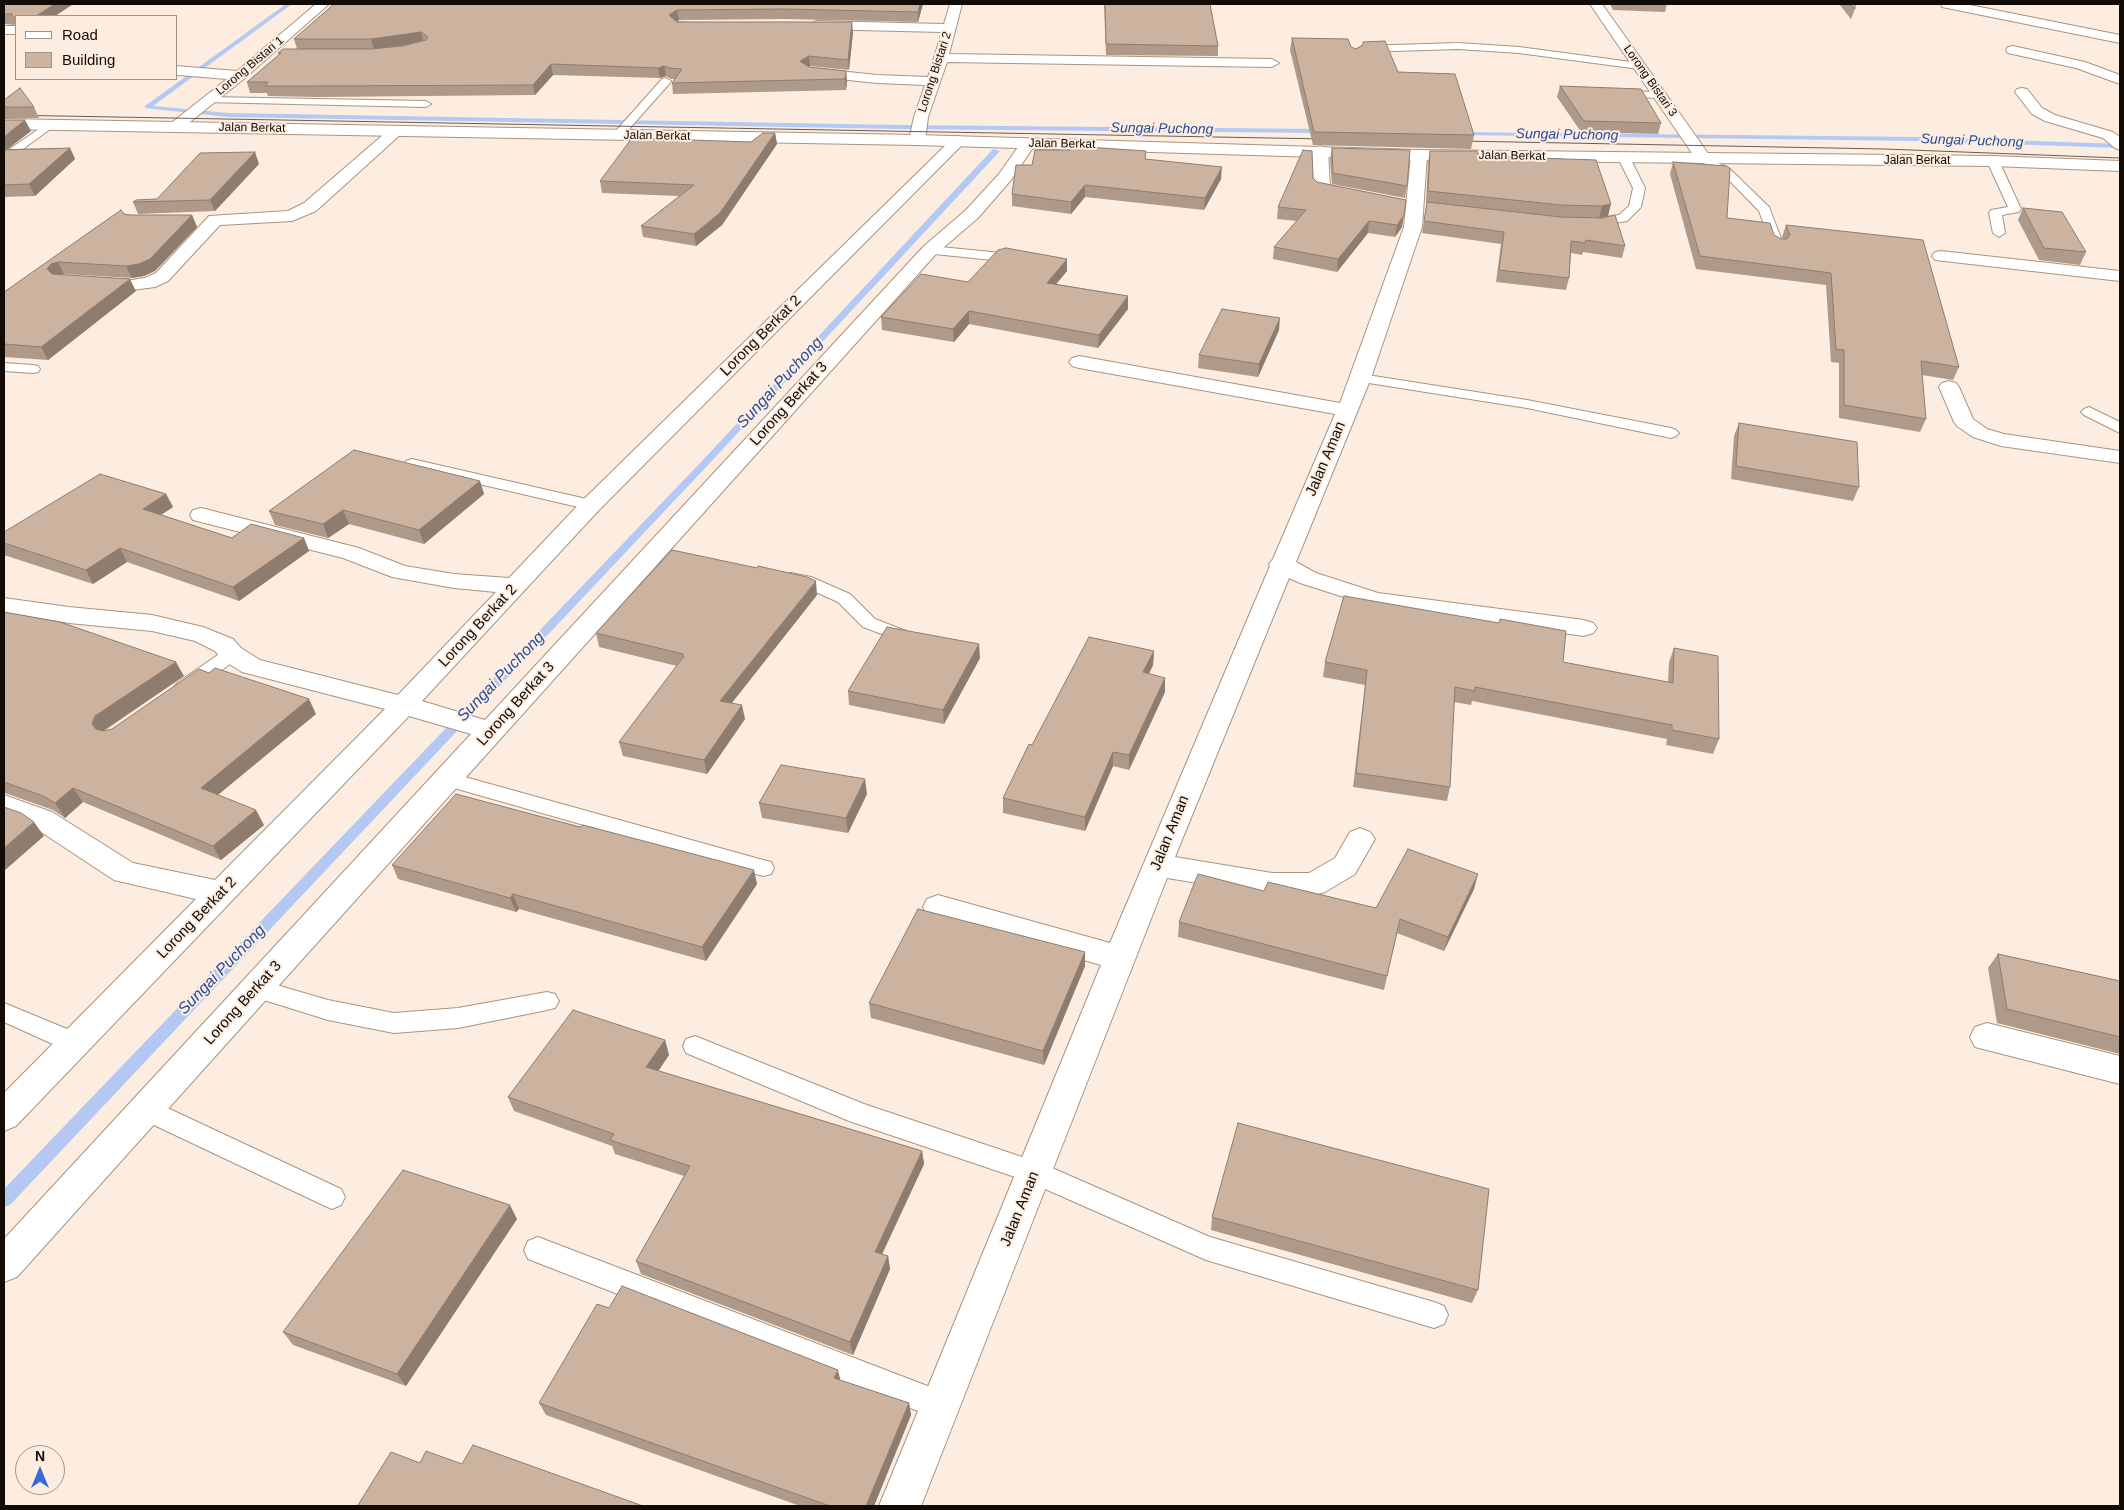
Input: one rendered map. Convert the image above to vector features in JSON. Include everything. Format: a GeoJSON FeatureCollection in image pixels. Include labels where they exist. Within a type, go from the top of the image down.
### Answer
{"type":"FeatureCollection","features":[{"type":"Feature","properties":{"kind":"street","name":"Lorong Bistari 1"},"geometry":{"type":"LineString","coordinates":[[180,123],[323,4]]}},
{"type":"Feature","properties":{"kind":"street","name":"Lorong Bistari 2"},"geometry":{"type":"LineString","coordinates":[[917,137],[921,117],[942,58],[956,4]]}},
{"type":"Feature","properties":{"kind":"street","name":"Lorong Bistari 3"},"geometry":{"type":"LineString","coordinates":[[1596,4],[1704,159]]}},
{"type":"Feature","properties":{"kind":"street"},"geometry":{"type":"LineString","coordinates":[[1947,4],[2120,39]]}},
{"type":"Feature","properties":{"kind":"street"},"geometry":{"type":"LineString","coordinates":[[804,25],[950,28]]}},
{"type":"Feature","properties":{"kind":"street"},"geometry":{"type":"LineString","coordinates":[[2013,50],[2080,65],[2120,80]]}},
{"type":"Feature","properties":{"kind":"street"},"geometry":{"type":"LineString","coordinates":[[942,58],[1272,63]]}},
{"type":"Feature","properties":{"kind":"street"},"geometry":{"type":"LineString","coordinates":[[179,66],[210,74],[240,75]]}},
{"type":"Feature","properties":{"kind":"street"},"geometry":{"type":"LineString","coordinates":[[810,72],[877,79],[934,81]]}},
{"type":"Feature","properties":{"kind":"street"},"geometry":{"type":"LineString","coordinates":[[2022,92],[2038,111],[2050,118],[2116,137]]}},
{"type":"Feature","properties":{"kind":"street","name":"Jalan Berkat"},"geometry":{"type":"LineString","coordinates":[[4,124],[180,123],[396,131],[626,127],[917,137],[958,142],[1419,155],[1994,161],[2120,166]]}},
{"type":"Feature","properties":{"kind":"street"},"geometry":{"type":"LineString","coordinates":[[195,220],[292,216],[310,207],[396,131]]}},
{"type":"Feature","properties":{"kind":"street","name":"Lorong Berkat 2"},"geometry":{"type":"LineString","coordinates":[[4,1116],[221,893],[413,708],[516,586],[591,505],[958,142]]}},
{"type":"Feature","properties":{"kind":"street","name":"Lorong Berkat 3"},"geometry":{"type":"LineString","coordinates":[[4,1265],[447,779],[485,729],[664,553],[930,250],[972,214],[1004,177],[1028,143]]}},
{"type":"Feature","properties":{"kind":"street"},"geometry":{"type":"LineString","coordinates":[[1320,152],[1322,189],[1368,198]]}},
{"type":"Feature","properties":{"kind":"street","name":"Jalan Aman"},"geometry":{"type":"LineString","coordinates":[[900,1506],[1157,865],[1281,564],[1361,378],[1413,227],[1412,206],[1419,155]]}},
{"type":"Feature","properties":{"kind":"street"},"geometry":{"type":"LineString","coordinates":[[83,282],[132,285],[149,283],[162,277],[215,220]]}},
{"type":"Feature","properties":{"kind":"street"},"geometry":{"type":"LineString","coordinates":[[1941,256],[2120,276]]}},
{"type":"Feature","properties":{"kind":"street"},"geometry":{"type":"LineString","coordinates":[[1079,362],[1347,410]]}},
{"type":"Feature","properties":{"kind":"street"},"geometry":{"type":"LineString","coordinates":[[1949,387],[1964,422],[1980,433],[2001,440],[2120,457]]}},
{"type":"Feature","properties":{"kind":"street"},"geometry":{"type":"LineString","coordinates":[[201,515],[351,553],[400,572],[454,581],[516,586]]}},
{"type":"Feature","properties":{"kind":"street"},"geometry":{"type":"LineString","coordinates":[[1281,564],[1308,578],[1375,600],[1584,628]]}},
{"type":"Feature","properties":{"kind":"street"},"geometry":{"type":"LineString","coordinates":[[4,605],[69,615],[152,623],[203,635],[224,645],[232,654],[251,666],[413,708],[485,729]]}},
{"type":"Feature","properties":{"kind":"street"},"geometry":{"type":"LineString","coordinates":[[4,806],[42,819],[124,872],[221,893]]}},
{"type":"Feature","properties":{"kind":"street"},"geometry":{"type":"LineString","coordinates":[[1157,865],[1272,884],[1314,884],[1345,866],[1360,838]]}},
{"type":"Feature","properties":{"kind":"street"},"geometry":{"type":"LineString","coordinates":[[938,907],[1120,958]]}},
{"type":"Feature","properties":{"kind":"street"},"geometry":{"type":"LineString","coordinates":[[1987,1037],[2120,1070]]}},
{"type":"Feature","properties":{"kind":"lane"},"geometry":{"type":"LineString","coordinates":[[1355,56],[1353,52],[1356,49],[1458,46],[1520,50],[1639,66]]}},
{"type":"Feature","properties":{"kind":"lane"},"geometry":{"type":"LineString","coordinates":[[264,54],[284,54]]}},
{"type":"Feature","properties":{"kind":"lane"},"geometry":{"type":"LineString","coordinates":[[626,127],[666,81]]}},
{"type":"Feature","properties":{"kind":"lane"},"geometry":{"type":"LineString","coordinates":[[1601,94],[1659,95]]}},
{"type":"Feature","properties":{"kind":"lane"},"geometry":{"type":"LineString","coordinates":[[206,102],[426,104]]}},
{"type":"Feature","properties":{"kind":"lane"},"geometry":{"type":"LineString","coordinates":[[4,158],[49,124]]}},
{"type":"Feature","properties":{"kind":"lane"},"geometry":{"type":"LineString","coordinates":[[1582,223],[1598,224],[1623,218],[1635,208],[1638,188],[1624,158]]}},
{"type":"Feature","properties":{"kind":"lane"},"geometry":{"type":"LineString","coordinates":[[1704,159],[1726,171],[1765,210],[1778,246]]}},
{"type":"Feature","properties":{"kind":"lane"},"geometry":{"type":"LineString","coordinates":[[1994,161],[2015,209],[1995,213],[1999,233]]}},
{"type":"Feature","properties":{"kind":"lane"},"geometry":{"type":"LineString","coordinates":[[930,250],[1002,256]]}},
{"type":"Feature","properties":{"kind":"lane"},"geometry":{"type":"LineString","coordinates":[[4,367],[32,369]]}},
{"type":"Feature","properties":{"kind":"lane"},"geometry":{"type":"LineString","coordinates":[[1361,378],[1527,404],[1671,433]]}},
{"type":"Feature","properties":{"kind":"lane"},"geometry":{"type":"LineString","coordinates":[[2089,412],[2120,428]]}},
{"type":"Feature","properties":{"kind":"lane"},"geometry":{"type":"LineString","coordinates":[[399,461],[591,505]]}},
{"type":"Feature","properties":{"kind":"lane"},"geometry":{"type":"LineString","coordinates":[[777,575],[805,581],[844,598],[869,623],[900,635]]}},
{"type":"Feature","properties":{"kind":"lane"},"geometry":{"type":"LineString","coordinates":[[168,698],[232,654]]}},
{"type":"Feature","properties":{"kind":"lane"},"geometry":{"type":"LineString","coordinates":[[447,779],[763,868]]}},
{"type":"Feature","properties":{"kind":"lane"},"geometry":{"type":"LineString","coordinates":[[256,988],[328,1010],[394,1023],[458,1018],[547,1001]]}},
{"type":"Feature","properties":{"kind":"lane"},"geometry":{"type":"LineString","coordinates":[[4,1012],[75,1043]]}},
{"type":"Feature","properties":{"kind":"lane"},"geometry":{"type":"LineString","coordinates":[[695,1046],[858,1113],[1034,1172],[1206,1248],[1434,1315]]}},
{"type":"Feature","properties":{"kind":"lane"},"geometry":{"type":"LineString","coordinates":[[146,1109],[332,1197]]}},
{"type":"Feature","properties":{"kind":"lane"},"geometry":{"type":"LineString","coordinates":[[538,1250],[941,1405]]}},
{"type":"Feature","properties":{"kind":"building"},"geometry":{"type":"Polygon","coordinates":[[[4,4],[55,4],[38,15],[15,15],[15,18],[12,14],[4,14],[4,4]]]}},
{"type":"Feature","properties":{"kind":"building"},"geometry":{"type":"Polygon","coordinates":[[[334,4],[920,4],[918,12],[783,9],[677,10],[669,15],[677,22],[852,22],[848,60],[809,56],[800,61],[809,67],[846,71],[845,79],[672,83],[682,69],[664,66],[658,68],[551,64],[533,85],[265,86],[268,82],[247,82],[281,53],[278,53],[283,49],[371,49],[402,46],[426,40],[428,37],[421,32],[371,39],[294,39],[334,4]]]}},
{"type":"Feature","properties":{"kind":"building"},"geometry":{"type":"Polygon","coordinates":[[[1105,4],[1210,4],[1218,46],[1106,44],[1105,4]]]}},
{"type":"Feature","properties":{"kind":"building"},"geometry":{"type":"Polygon","coordinates":[[[1292,38],[1348,39],[1351,47],[1356,49],[1363,45],[1363,42],[1385,41],[1398,72],[1455,74],[1474,135],[1314,132],[1292,38]]]}},
{"type":"Feature","properties":{"kind":"building"},"geometry":{"type":"Polygon","coordinates":[[[1560,86],[1641,89],[1661,123],[1584,121],[1560,86]]]}},
{"type":"Feature","properties":{"kind":"building"},"geometry":{"type":"Polygon","coordinates":[[[20,88],[34,107],[4,107],[4,100],[20,88]]]}},
{"type":"Feature","properties":{"kind":"building"},"geometry":{"type":"Polygon","coordinates":[[[4,120],[25,120],[4,137],[4,120]]]}},
{"type":"Feature","properties":{"kind":"building"},"geometry":{"type":"Polygon","coordinates":[[[763,133],[775,133],[720,213],[694,234],[641,226],[694,185],[600,181],[632,138],[751,142],[763,133]]]}},
{"type":"Feature","properties":{"kind":"building"},"geometry":{"type":"Polygon","coordinates":[[[1072,146],[1146,151],[1145,159],[1222,167],[1205,198],[1085,185],[1071,202],[1012,194],[1016,165],[1032,165],[1035,150],[1071,150],[1072,146]]]}},
{"type":"Feature","properties":{"kind":"building"},"geometry":{"type":"Polygon","coordinates":[[[70,148],[29,184],[4,185],[4,150],[70,148]]]}},
{"type":"Feature","properties":{"kind":"building"},"geometry":{"type":"Polygon","coordinates":[[[1332,148],[1410,150],[1407,186],[1333,173],[1332,148]]]}},
{"type":"Feature","properties":{"kind":"building"},"geometry":{"type":"Polygon","coordinates":[[[1303,150],[1312,151],[1313,178],[1317,182],[1406,200],[1404,215],[1397,225],[1369,221],[1338,259],[1274,247],[1306,210],[1278,207],[1303,150]]]}},
{"type":"Feature","properties":{"kind":"building"},"geometry":{"type":"Polygon","coordinates":[[[1430,151],[1477,151],[1479,156],[1596,160],[1611,204],[1602,206],[1561,205],[1428,191],[1430,151]]]}},
{"type":"Feature","properties":{"kind":"building"},"geometry":{"type":"Polygon","coordinates":[[[255,152],[210,200],[133,202],[136,200],[157,199],[200,153],[255,152]]]}},
{"type":"Feature","properties":{"kind":"building"},"geometry":{"type":"Polygon","coordinates":[[[1673,162],[1727,166],[1730,169],[1727,218],[1770,223],[1774,235],[1781,239],[1787,239],[1790,235],[1786,225],[1923,240],[1959,367],[1921,361],[1926,419],[1844,405],[1844,350],[1836,349],[1831,273],[1700,256],[1673,162]]]}},
{"type":"Feature","properties":{"kind":"building"},"geometry":{"type":"Polygon","coordinates":[[[1427,202],[1561,217],[1602,218],[1615,215],[1625,246],[1586,240],[1585,243],[1571,241],[1569,278],[1499,270],[1504,232],[1424,221],[1427,202]]]}},
{"type":"Feature","properties":{"kind":"building"},"geometry":{"type":"Polygon","coordinates":[[[2023,208],[2062,212],[2086,252],[2044,248],[2023,208]]]}},
{"type":"Feature","properties":{"kind":"building"},"geometry":{"type":"Polygon","coordinates":[[[121,210],[124,214],[130,215],[192,215],[150,259],[139,264],[126,266],[58,262],[51,264],[47,269],[52,274],[130,279],[41,347],[4,344],[4,292],[121,210]]]}},
{"type":"Feature","properties":{"kind":"building"},"geometry":{"type":"Polygon","coordinates":[[[1006,248],[1067,259],[1047,283],[1128,296],[1099,335],[969,311],[953,329],[881,317],[921,274],[968,282],[998,250],[1006,248]]]}},
{"type":"Feature","properties":{"kind":"building"},"geometry":{"type":"Polygon","coordinates":[[[1222,309],[1280,318],[1259,364],[1199,355],[1222,309]]]}},
{"type":"Feature","properties":{"kind":"building"},"geometry":{"type":"Polygon","coordinates":[[[1739,423],[1857,442],[1859,487],[1736,466],[1739,423]]]}},
{"type":"Feature","properties":{"kind":"building"},"geometry":{"type":"Polygon","coordinates":[[[354,450],[480,481],[419,530],[343,510],[323,524],[269,511],[354,450]]]}},
{"type":"Feature","properties":{"kind":"building"},"geometry":{"type":"Polygon","coordinates":[[[100,474],[166,494],[143,509],[232,538],[251,524],[304,538],[233,587],[120,548],[86,570],[4,543],[4,532],[100,474]]]}},
{"type":"Feature","properties":{"kind":"building"},"geometry":{"type":"Polygon","coordinates":[[[672,550],[757,568],[758,566],[807,577],[816,581],[720,701],[742,705],[704,760],[619,742],[684,656],[682,656],[683,654],[596,633],[672,550]]]}},
{"type":"Feature","properties":{"kind":"building"},"geometry":{"type":"Polygon","coordinates":[[[1344,596],[1499,623],[1500,619],[1566,631],[1563,662],[1673,683],[1674,648],[1718,656],[1719,739],[1672,730],[1672,725],[1475,687],[1475,691],[1455,687],[1450,787],[1356,773],[1367,670],[1325,662],[1344,596]]]}},
{"type":"Feature","properties":{"kind":"building"},"geometry":{"type":"Polygon","coordinates":[[[4,612],[60,622],[176,662],[95,716],[92,724],[96,729],[103,731],[112,729],[199,669],[209,673],[215,668],[309,699],[201,788],[256,810],[213,846],[73,788],[55,803],[43,796],[4,782],[4,612]]]}},
{"type":"Feature","properties":{"kind":"building"},"geometry":{"type":"Polygon","coordinates":[[[887,627],[979,644],[943,710],[848,691],[887,627]]]}},
{"type":"Feature","properties":{"kind":"building"},"geometry":{"type":"Polygon","coordinates":[[[1089,637],[1154,651],[1143,672],[1165,678],[1129,755],[1113,752],[1085,817],[1003,798],[1029,744],[1032,745],[1089,637]]]}},
{"type":"Feature","properties":{"kind":"building"},"geometry":{"type":"Polygon","coordinates":[[[781,765],[865,779],[846,818],[759,803],[781,765]]]}},
{"type":"Feature","properties":{"kind":"building"},"geometry":{"type":"Polygon","coordinates":[[[456,794],[754,870],[702,947],[513,894],[510,898],[392,865],[456,794]]]}},
{"type":"Feature","properties":{"kind":"building"},"geometry":{"type":"Polygon","coordinates":[[[4,807],[21,813],[34,822],[4,848],[4,807]]]}},
{"type":"Feature","properties":{"kind":"building"},"geometry":{"type":"Polygon","coordinates":[[[1408,849],[1478,874],[1448,937],[1400,919],[1387,976],[1179,922],[1198,874],[1264,891],[1268,882],[1376,908],[1408,849]]]}},
{"type":"Feature","properties":{"kind":"building"},"geometry":{"type":"Polygon","coordinates":[[[918,909],[1085,952],[1043,1051],[869,1003],[918,909]]]}},
{"type":"Feature","properties":{"kind":"building"},"geometry":{"type":"Polygon","coordinates":[[[1998,954],[2120,981],[2120,1037],[2007,1009],[1998,954]]]}},
{"type":"Feature","properties":{"kind":"building"},"geometry":{"type":"Polygon","coordinates":[[[573,1010],[665,1040],[646,1067],[922,1151],[875,1252],[888,1256],[850,1342],[636,1261],[690,1166],[610,1140],[614,1134],[508,1097],[573,1010]]]}},
{"type":"Feature","properties":{"kind":"building"},"geometry":{"type":"Polygon","coordinates":[[[1238,1123],[1489,1189],[1478,1290],[1212,1217],[1238,1123]]]}},
{"type":"Feature","properties":{"kind":"building"},"geometry":{"type":"Polygon","coordinates":[[[403,1170],[510,1205],[397,1374],[283,1332],[403,1170]]]}},
{"type":"Feature","properties":{"kind":"building"},"geometry":{"type":"Polygon","coordinates":[[[622,1286],[838,1370],[834,1378],[909,1403],[866,1506],[830,1506],[539,1403],[597,1304],[609,1308],[622,1286]]]}},
{"type":"Feature","properties":{"kind":"building"},"geometry":{"type":"Polygon","coordinates":[[[473,1445],[643,1506],[358,1505],[391,1452],[420,1463],[426,1451],[462,1464],[473,1445]]]}},
{"type":"Feature","properties":{"kind":"waterway"},"geometry":{"type":"LineString","coordinates":[[289,4],[147,107],[228,115],[899,127],[1326,131]]}},
{"type":"Feature","properties":{"kind":"waterway","name":"Sungai Puchong"},"geometry":{"type":"LineString","coordinates":[[1456,133],[1919,139],[2120,146]]}},
{"type":"Feature","properties":{"kind":"waterway","name":"Sungai Puchong"},"geometry":{"type":"LineString","coordinates":[[4,1200],[705,463],[996,151]]}},
{"type":"Feature","properties":{"kind":"tram line"},"geometry":{"type":"LineString","coordinates":[[4,115],[1326,139]]}},
{"type":"Feature","properties":{"kind":"tram line"},"geometry":{"type":"LineString","coordinates":[[1459,141],[1884,149],[2120,158]]}}]}
